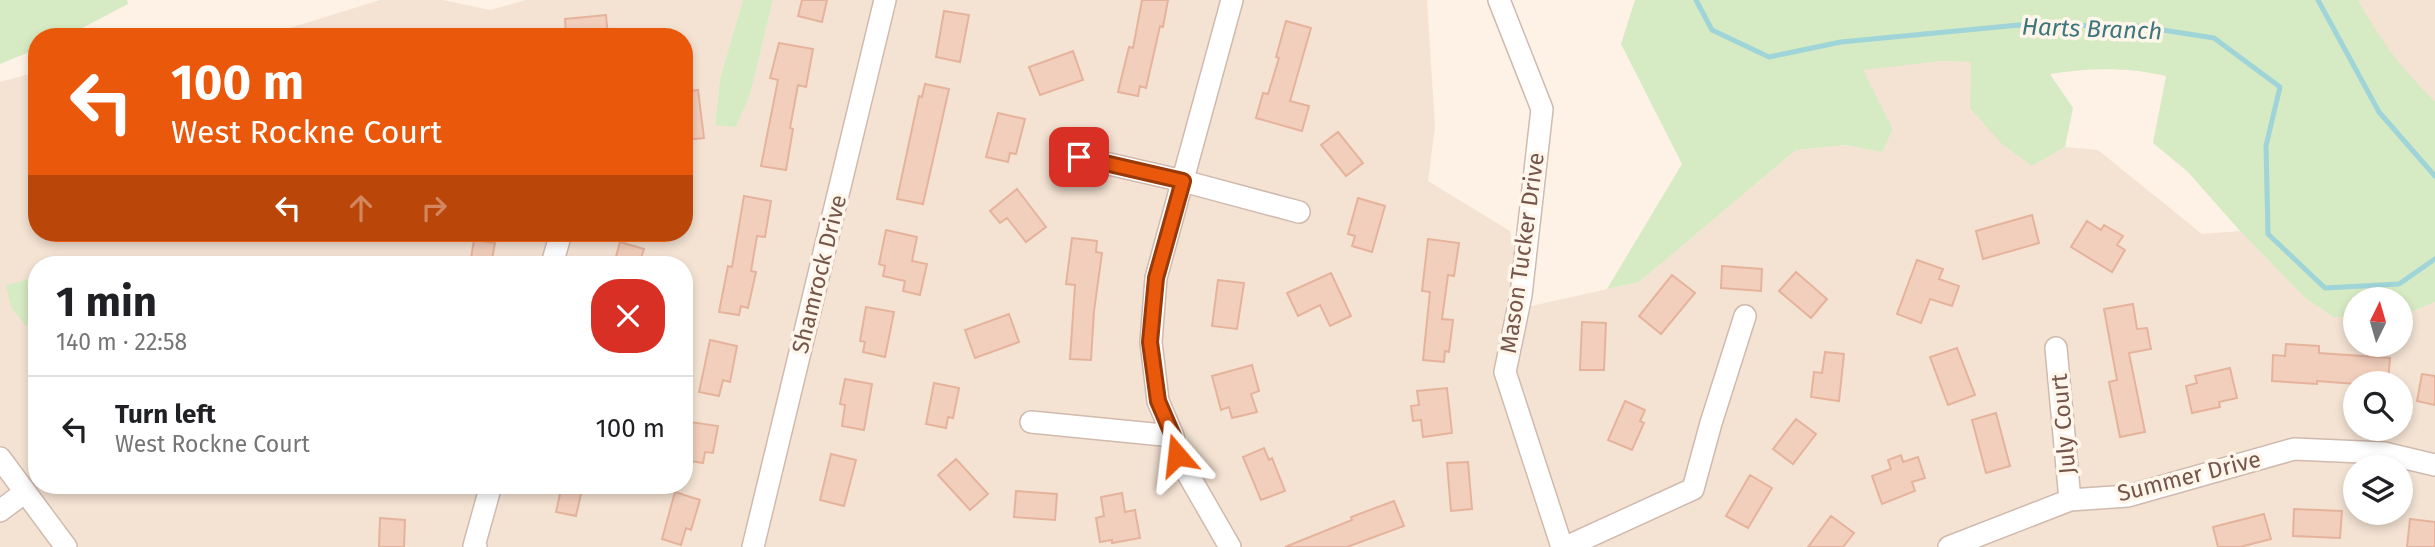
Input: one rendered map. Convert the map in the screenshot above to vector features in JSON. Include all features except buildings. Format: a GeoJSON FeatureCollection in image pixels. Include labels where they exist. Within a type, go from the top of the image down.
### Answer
{"type":"FeatureCollection","features":[{"type":"Feature","properties":{"kind":"street","name":"Shamrock Drive"},"geometry":{"type":"LineString","coordinates":[[752,547],[885,0]]}},
{"type":"Feature","properties":{"kind":"street"},"geometry":{"type":"LineString","coordinates":[[1230,547],[1177,455],[1173,436],[1158,401],[1150,342],[1156,278],[1232,0]]}},
{"type":"Feature","properties":{"kind":"street","name":"Mason Tucker Drive"},"geometry":{"type":"LineString","coordinates":[[1499,0],[1542,109],[1521,295],[1505,372],[1564,547]]}},
{"type":"Feature","properties":{"kind":"street"},"geometry":{"type":"LineString","coordinates":[[1079,157],[1299,212]]}},
{"type":"Feature","properties":{"kind":"street"},"geometry":{"type":"LineString","coordinates":[[1564,547],[1693,489],[1745,317]]}},
{"type":"Feature","properties":{"kind":"street","name":"July Court"},"geometry":{"type":"LineString","coordinates":[[2056,348],[2070,500]]}},
{"type":"Feature","properties":{"kind":"street"},"geometry":{"type":"LineString","coordinates":[[1031,422],[1173,436]]}},
{"type":"Feature","properties":{"kind":"street","name":"Summer Drive"},"geometry":{"type":"LineString","coordinates":[[1949,547],[2070,500],[2128,496],[2294,449],[2384,453],[2435,465]]}},
{"type":"Feature","properties":{"kind":"street"},"geometry":{"type":"LineString","coordinates":[[0,458],[66,547]]}},
{"type":"Feature","properties":{"kind":"street"},"geometry":{"type":"LineString","coordinates":[[0,512],[25,492]]}},
{"type":"Feature","properties":{"kind":"street"},"geometry":{"type":"LineString","coordinates":[[476,547],[489,494]]}},
{"type":"Feature","properties":{"kind":"shaded area"},"geometry":{"type":"Polygon","coordinates":[[[380,0],[443,0],[490,10],[526,0],[743,0],[720,78],[715,124],[736,127],[750,95],[773,0],[1427,0],[1435,127],[1428,181],[1510,231],[1527,307],[1639,282],[1796,150],[1846,145],[1882,152],[1893,129],[1862,69],[1941,61],[1971,62],[2003,145],[2032,166],[2065,147],[2098,150],[2202,234],[2240,231],[2304,297],[2333,317],[2343,317],[2343,357],[2413,357],[2413,311],[2435,302],[2435,547],[0,547],[0,82],[28,74],[28,242],[693,242],[693,28],[290,28],[380,0]]]}},
{"type":"Feature","properties":{"kind":"shaded area"},"geometry":{"type":"Polygon","coordinates":[[[2358,0],[2435,0],[2435,101],[2407,75],[2377,36],[2358,0]]]}},
{"type":"Feature","properties":{"kind":"green space"},"geometry":{"type":"Polygon","coordinates":[[[0,0],[127,0],[128,4],[82,28],[28,28],[28,53],[0,64],[0,0]]]}},
{"type":"Feature","properties":{"kind":"green space"},"geometry":{"type":"Polygon","coordinates":[[[743,0],[773,0],[750,95],[736,127],[715,125],[720,78],[743,0]]]}},
{"type":"Feature","properties":{"kind":"green space"},"geometry":{"type":"Polygon","coordinates":[[[1635,0],[2358,0],[2392,54],[2435,101],[2435,302],[2413,311],[2413,287],[2343,287],[2343,317],[2333,317],[2304,297],[2188,172],[2153,143],[2166,76],[2108,69],[2050,74],[2073,108],[2065,147],[2032,166],[2003,145],[1970,108],[1971,62],[1941,61],[1863,70],[1893,129],[1882,152],[1846,145],[1796,150],[1639,282],[1607,289],[1682,164],[1621,44],[1635,0]]]}},
{"type":"Feature","properties":{"kind":"green space"},"geometry":{"type":"Polygon","coordinates":[[[28,279],[26,326],[11,307],[6,285],[28,279]]]}},
{"type":"Feature","properties":{"kind":"waterway","name":"Harts Branch"},"geometry":{"type":"LineString","coordinates":[[1696,0],[1712,30],[1769,57],[1841,42],[2019,25],[2137,26],[2214,38],[2280,87],[2266,146],[2268,234],[2325,288],[2399,284],[2435,259]]}},
{"type":"Feature","properties":{"kind":"waterway","name":"Harts Branch"},"geometry":{"type":"LineString","coordinates":[[2318,0],[2379,112],[2435,176]]}},
{"type":"Feature","properties":{"kind":"route"},"geometry":{"type":"LineString","coordinates":[[1079,157],[1183,181],[1156,278],[1150,342],[1158,401],[1173,436],[1177,455]]}}]}
